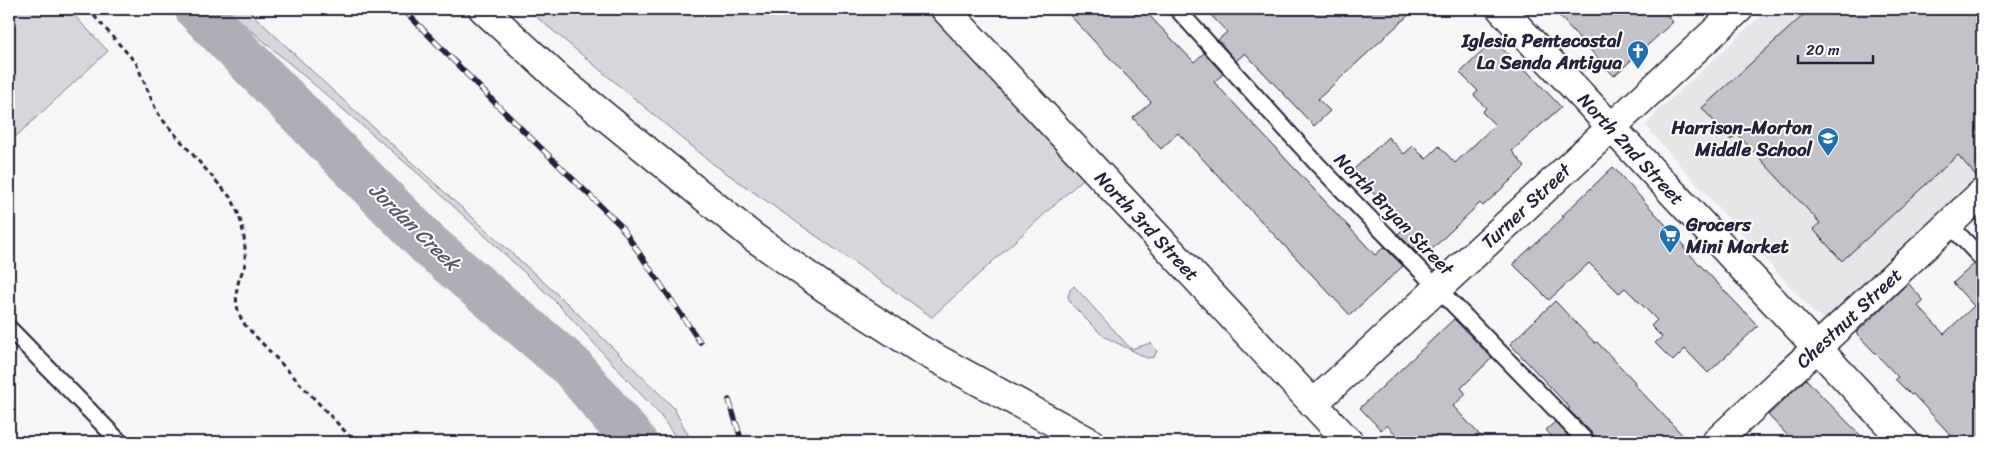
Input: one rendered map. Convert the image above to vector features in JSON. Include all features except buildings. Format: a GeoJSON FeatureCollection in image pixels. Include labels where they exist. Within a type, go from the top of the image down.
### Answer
{"type":"FeatureCollection","features":[{"type":"Feature","properties":{"kind":"street"},"geometry":{"type":"LineString","coordinates":[[483,9],[558,78],[752,236],[828,290],[921,350],[1090,442]]}},
{"type":"Feature","properties":{"kind":"street","name":"North 3rd Street"},"geometry":{"type":"LineString","coordinates":[[945,9],[1349,442]]}},
{"type":"Feature","properties":{"kind":"street","name":"North 2nd Street"},"geometry":{"type":"LineString","coordinates":[[1501,9],[1905,442]]}},
{"type":"Feature","properties":{"kind":"street","name":"Turner Street"},"geometry":{"type":"LineString","coordinates":[[1313,404],[1739,9]]}},
{"type":"Feature","properties":{"kind":"street","name":"Chestnut Street"},"geometry":{"type":"LineString","coordinates":[[1716,442],[1982,193]]}},
{"type":"Feature","properties":{"kind":"lane","name":"North Bryan Street"},"geometry":{"type":"LineString","coordinates":[[1177,9],[1318,165],[1587,442]]}},
{"type":"Feature","properties":{"kind":"lane"},"geometry":{"type":"LineString","coordinates":[[1949,224],[1982,259]]}},
{"type":"Feature","properties":{"kind":"lane"},"geometry":{"type":"LineString","coordinates":[[9,328],[120,442]]}},
{"type":"Feature","properties":{"kind":"path"},"geometry":{"type":"LineString","coordinates":[[88,9],[136,63],[157,112],[231,198],[237,209],[242,222],[245,264],[236,291],[239,316],[245,325],[355,442]]}},
{"type":"Feature","properties":{"kind":"shaded area"},"geometry":{"type":"Polygon","coordinates":[[[9,9],[68,9],[108,51],[13,139],[9,134],[9,9]]]}},
{"type":"Feature","properties":{"kind":"shaded area"},"geometry":{"type":"Polygon","coordinates":[[[226,9],[247,9],[331,89],[570,306],[673,407],[692,442],[679,442],[660,415],[557,303],[421,176],[226,9]]]}},
{"type":"Feature","properties":{"kind":"shaded area"},"geometry":{"type":"Polygon","coordinates":[[[527,9],[929,9],[1086,176],[932,317],[712,163],[527,9]]]}},
{"type":"Feature","properties":{"kind":"shaded area","name":"Harrison-Morton Middle School"},"geometry":{"type":"Polygon","coordinates":[[[1768,9],[1982,9],[1982,181],[1827,320],[1813,312],[1652,134],[1646,125],[1660,109],[1768,9]]]}},
{"type":"Feature","properties":{"kind":"shaded area"},"geometry":{"type":"Polygon","coordinates":[[[1074,286],[1131,349],[1151,343],[1157,351],[1154,357],[1147,358],[1103,336],[1071,304],[1068,297],[1070,290],[1074,286]]]}},
{"type":"Feature","properties":{"kind":"waterway","name":"Jordan Creek"},"geometry":{"type":"LineString","coordinates":[[197,9],[429,245],[571,366],[635,442]]}},
{"type":"Feature","properties":{"kind":"railway"},"geometry":{"type":"LineString","coordinates":[[403,9],[497,105],[620,225],[700,342]]}},
{"type":"Feature","properties":{"kind":"railway"},"geometry":{"type":"LineString","coordinates":[[729,400],[742,442]]}},
{"type":"Feature","properties":{"kind":"place","name":"Iglesia Pentecostal La Senda Antigua"},"geometry":{"type":"Point","coordinates":[1638,70]}},
{"type":"Feature","properties":{"kind":"place","name":"Harrison-Morton Middle School"},"geometry":{"type":"Point","coordinates":[1828,157]}},
{"type":"Feature","properties":{"kind":"place","name":"Grocers Mini Market"},"geometry":{"type":"Point","coordinates":[1670,254]}}]}
